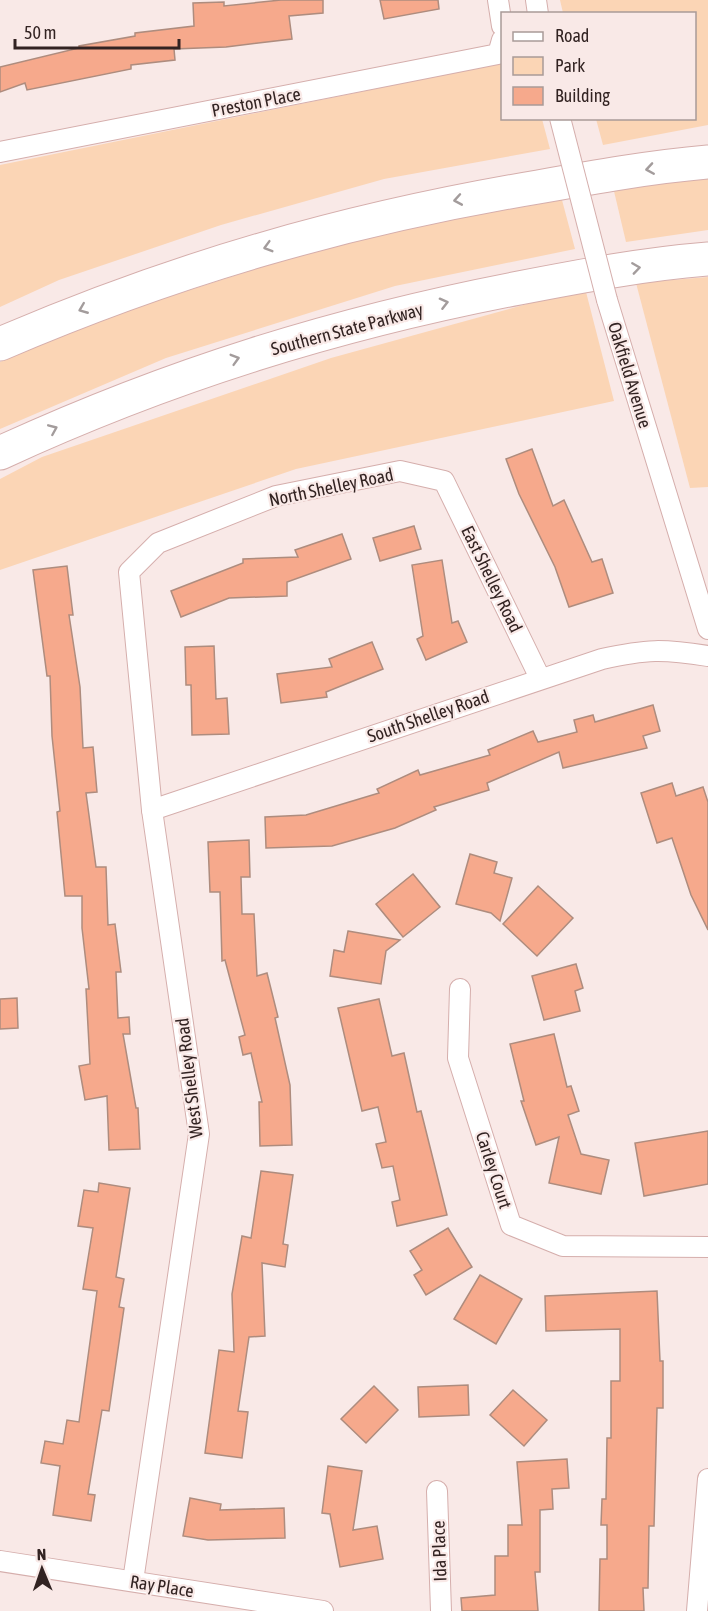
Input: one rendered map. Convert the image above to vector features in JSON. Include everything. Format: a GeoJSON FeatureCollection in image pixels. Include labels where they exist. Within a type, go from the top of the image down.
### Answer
{"type":"FeatureCollection","features":[{"type":"Feature","properties":{"kind":"highway"},"geometry":{"type":"LineString","coordinates":[[0,344],[84,308],[220,260],[323,231],[440,204],[708,162]]}},
{"type":"Feature","properties":{"kind":"highway","name":"Southern State Parkway"},"geometry":{"type":"LineString","coordinates":[[0,453],[150,389],[227,361],[347,327],[462,299],[575,277],[708,259]]}},
{"type":"Feature","properties":{"kind":"street"},"geometry":{"type":"LineString","coordinates":[[498,0],[501,20]]}},
{"type":"Feature","properties":{"kind":"street","name":"Preston Place"},"geometry":{"type":"LineString","coordinates":[[0,152],[498,54],[501,44]]}},
{"type":"Feature","properties":{"kind":"street","name":"Oakfield Avenue"},"geometry":{"type":"LineString","coordinates":[[561,120],[607,300],[708,629]]}},
{"type":"Feature","properties":{"kind":"street","name":"North Shelley Road"},"geometry":{"type":"LineString","coordinates":[[129,572],[158,543],[276,496],[400,471],[444,481]]}},
{"type":"Feature","properties":{"kind":"street","name":"East Shelley Road"},"geometry":{"type":"LineString","coordinates":[[444,481],[540,678]]}},
{"type":"Feature","properties":{"kind":"street","name":"West Shelley Road"},"geometry":{"type":"LineString","coordinates":[[129,572],[152,810],[199,1134],[133,1581]]}},
{"type":"Feature","properties":{"kind":"street","name":"South Shelley Road"},"geometry":{"type":"LineString","coordinates":[[152,810],[540,678],[642,650],[661,649],[708,656]]}},
{"type":"Feature","properties":{"kind":"street","name":"Carley Court"},"geometry":{"type":"LineString","coordinates":[[460,989],[458,1058],[511,1225],[563,1246],[708,1247]]}},
{"type":"Feature","properties":{"kind":"street"},"geometry":{"type":"LineString","coordinates":[[698,1611],[708,1479]]}},
{"type":"Feature","properties":{"kind":"street","name":"Ida Place"},"geometry":{"type":"LineString","coordinates":[[437,1491],[441,1611]]}},
{"type":"Feature","properties":{"kind":"street","name":"Ray Place"},"geometry":{"type":"LineString","coordinates":[[0,1561],[323,1611]]}},
{"type":"Feature","properties":{"kind":"green space"},"geometry":{"type":"Polygon","coordinates":[[[560,0],[708,0],[708,125],[603,145],[596,120],[696,120],[696,12],[563,12],[560,0]]]}},
{"type":"Feature","properties":{"kind":"green space"},"geometry":{"type":"Polygon","coordinates":[[[501,63],[501,120],[542,120],[550,149],[384,179],[221,225],[59,280],[0,307],[0,165],[501,63]]]}},
{"type":"Feature","properties":{"kind":"green space"},"geometry":{"type":"Polygon","coordinates":[[[708,173],[708,230],[626,242],[613,187],[708,173]]]}},
{"type":"Feature","properties":{"kind":"green space"},"geometry":{"type":"Polygon","coordinates":[[[562,200],[575,249],[395,286],[166,358],[0,429],[0,362],[17,354],[140,306],[361,235],[562,200]]]}},
{"type":"Feature","properties":{"kind":"green space"},"geometry":{"type":"Polygon","coordinates":[[[708,277],[708,487],[690,488],[636,283],[708,277]]]}},
{"type":"Feature","properties":{"kind":"green space"},"geometry":{"type":"Polygon","coordinates":[[[585,288],[614,401],[296,469],[0,570],[0,479],[42,457],[331,358],[585,288]]]}},
{"type":"Feature","properties":{"kind":"building"},"geometry":{"type":"Polygon","coordinates":[[[281,0],[323,0],[323,13],[289,16],[292,39],[226,47],[174,49],[175,60],[131,65],[131,69],[27,90],[25,83],[0,92],[0,67],[79,48],[79,46],[135,36],[135,33],[194,26],[193,3],[224,2],[224,6],[281,0]]]}},
{"type":"Feature","properties":{"kind":"building"},"geometry":{"type":"Polygon","coordinates":[[[380,0],[438,0],[439,9],[384,19],[380,0]]]}},
{"type":"Feature","properties":{"kind":"building"},"geometry":{"type":"Polygon","coordinates":[[[532,449],[553,506],[564,500],[592,562],[602,559],[613,593],[569,607],[555,567],[519,494],[506,459],[532,449]]]}},
{"type":"Feature","properties":{"kind":"building"},"geometry":{"type":"Polygon","coordinates":[[[414,526],[421,549],[380,561],[373,538],[414,526]]]}},
{"type":"Feature","properties":{"kind":"building"},"geometry":{"type":"Polygon","coordinates":[[[342,534],[351,559],[287,582],[287,596],[229,598],[181,617],[171,591],[243,563],[243,559],[298,557],[295,550],[342,534]]]}},
{"type":"Feature","properties":{"kind":"building"},"geometry":{"type":"Polygon","coordinates":[[[442,560],[452,623],[458,621],[467,642],[426,660],[417,639],[423,636],[412,565],[442,560]]]}},
{"type":"Feature","properties":{"kind":"building"},"geometry":{"type":"Polygon","coordinates":[[[67,566],[73,615],[69,615],[80,687],[83,748],[93,747],[97,792],[86,793],[96,867],[106,867],[108,925],[115,924],[121,972],[116,972],[118,1018],[129,1017],[130,1034],[123,1034],[136,1108],[138,1108],[140,1149],[109,1150],[107,1096],[85,1100],[79,1066],[90,1064],[86,989],[89,989],[82,928],[82,896],[65,896],[57,812],[60,811],[52,736],[50,676],[47,676],[33,570],[67,566]]]}},
{"type":"Feature","properties":{"kind":"building"},"geometry":{"type":"Polygon","coordinates":[[[372,642],[383,669],[326,692],[327,697],[281,703],[277,674],[332,667],[329,659],[372,642]]]}},
{"type":"Feature","properties":{"kind":"building"},"geometry":{"type":"Polygon","coordinates":[[[214,646],[216,699],[227,698],[229,734],[192,735],[191,685],[186,685],[185,647],[214,646]]]}},
{"type":"Feature","properties":{"kind":"building"},"geometry":{"type":"Polygon","coordinates":[[[653,705],[660,731],[643,736],[647,748],[563,768],[559,752],[487,783],[489,790],[434,807],[436,810],[395,828],[332,846],[266,848],[265,817],[306,815],[379,793],[377,789],[418,770],[420,775],[490,755],[488,750],[533,731],[538,742],[577,732],[574,720],[593,715],[595,722],[653,705]]]}},
{"type":"Feature","properties":{"kind":"building"},"geometry":{"type":"Polygon","coordinates":[[[672,783],[676,796],[703,787],[708,802],[708,930],[691,895],[672,838],[657,843],[641,793],[672,783]]]}},
{"type":"Feature","properties":{"kind":"building"},"geometry":{"type":"Polygon","coordinates":[[[249,840],[250,877],[241,877],[242,914],[254,914],[257,976],[267,973],[278,1017],[275,1018],[290,1085],[292,1145],[260,1146],[259,1102],[262,1102],[251,1053],[243,1055],[239,1037],[245,1035],[225,960],[222,961],[220,892],[210,892],[208,842],[249,840]]]}},
{"type":"Feature","properties":{"kind":"building"},"geometry":{"type":"Polygon","coordinates":[[[470,854],[497,862],[494,873],[512,878],[500,921],[491,913],[456,904],[470,854]]]}},
{"type":"Feature","properties":{"kind":"building"},"geometry":{"type":"Polygon","coordinates":[[[413,874],[440,907],[403,937],[376,904],[413,874]]]}},
{"type":"Feature","properties":{"kind":"building"},"geometry":{"type":"Polygon","coordinates":[[[538,886],[573,918],[537,956],[503,924],[538,886]]]}},
{"type":"Feature","properties":{"kind":"building"},"geometry":{"type":"Polygon","coordinates":[[[348,931],[400,940],[386,951],[381,984],[330,976],[334,950],[344,952],[348,931]]]}},
{"type":"Feature","properties":{"kind":"building"},"geometry":{"type":"Polygon","coordinates":[[[576,964],[583,988],[575,991],[580,1011],[544,1020],[532,976],[576,964]]]}},
{"type":"Feature","properties":{"kind":"building"},"geometry":{"type":"Polygon","coordinates":[[[17,998],[18,1028],[0,1029],[0,999],[17,998]]]}},
{"type":"Feature","properties":{"kind":"building"},"geometry":{"type":"Polygon","coordinates":[[[379,999],[392,1056],[404,1053],[417,1112],[421,1111],[447,1215],[397,1226],[392,1202],[400,1200],[393,1166],[382,1168],[376,1144],[386,1142],[378,1107],[362,1111],[338,1008],[379,999]]]}},
{"type":"Feature","properties":{"kind":"building"},"geometry":{"type":"Polygon","coordinates":[[[554,1034],[567,1087],[571,1086],[579,1111],[568,1115],[581,1154],[609,1160],[601,1194],[549,1183],[559,1137],[536,1145],[521,1101],[524,1101],[510,1044],[554,1034]]]}},
{"type":"Feature","properties":{"kind":"building"},"geometry":{"type":"Polygon","coordinates":[[[708,1131],[708,1184],[644,1196],[635,1143],[708,1131]]]}},
{"type":"Feature","properties":{"kind":"building"},"geometry":{"type":"Polygon","coordinates":[[[261,1171],[293,1175],[283,1244],[288,1245],[285,1267],[262,1263],[265,1336],[249,1337],[238,1411],[248,1412],[242,1458],[205,1453],[219,1350],[234,1352],[232,1294],[242,1236],[251,1238],[261,1171]]]}},
{"type":"Feature","properties":{"kind":"building"},"geometry":{"type":"Polygon","coordinates":[[[99,1183],[130,1188],[116,1277],[124,1279],[119,1307],[124,1308],[109,1411],[102,1410],[88,1494],[95,1495],[91,1521],[53,1515],[60,1466],[41,1463],[45,1441],[63,1444],[67,1420],[79,1422],[97,1291],[83,1289],[93,1228],[78,1226],[84,1190],[98,1192],[99,1183]]]}},
{"type":"Feature","properties":{"kind":"building"},"geometry":{"type":"Polygon","coordinates":[[[448,1228],[472,1267],[426,1295],[414,1275],[422,1270],[410,1251],[448,1228]]]}},
{"type":"Feature","properties":{"kind":"building"},"geometry":{"type":"Polygon","coordinates":[[[480,1275],[522,1299],[496,1344],[454,1319],[480,1275]]]}},
{"type":"Feature","properties":{"kind":"building"},"geometry":{"type":"Polygon","coordinates":[[[657,1291],[660,1361],[663,1361],[663,1408],[657,1408],[654,1526],[649,1526],[648,1588],[643,1588],[644,1611],[599,1611],[600,1559],[607,1559],[607,1525],[601,1525],[602,1499],[606,1499],[607,1438],[611,1438],[611,1381],[620,1381],[620,1329],[546,1331],[545,1296],[657,1291]]]}},
{"type":"Feature","properties":{"kind":"building"},"geometry":{"type":"Polygon","coordinates":[[[468,1385],[469,1415],[419,1417],[418,1387],[468,1385]]]}},
{"type":"Feature","properties":{"kind":"building"},"geometry":{"type":"Polygon","coordinates":[[[374,1386],[398,1410],[366,1443],[341,1419],[374,1386]]]}},
{"type":"Feature","properties":{"kind":"building"},"geometry":{"type":"Polygon","coordinates":[[[513,1390],[547,1420],[524,1446],[490,1415],[513,1390]]]}},
{"type":"Feature","properties":{"kind":"building"},"geometry":{"type":"Polygon","coordinates":[[[567,1459],[569,1488],[552,1489],[553,1509],[540,1510],[540,1572],[535,1572],[538,1611],[462,1611],[461,1598],[495,1595],[495,1556],[508,1556],[508,1525],[522,1525],[517,1462],[567,1459]]]}},
{"type":"Feature","properties":{"kind":"building"},"geometry":{"type":"Polygon","coordinates":[[[328,1466],[362,1471],[353,1530],[377,1526],[383,1559],[340,1567],[330,1514],[322,1513],[328,1466]]]}},
{"type":"Feature","properties":{"kind":"building"},"geometry":{"type":"Polygon","coordinates":[[[190,1498],[221,1504],[220,1510],[284,1508],[285,1538],[208,1540],[183,1536],[190,1498]]]}}]}
